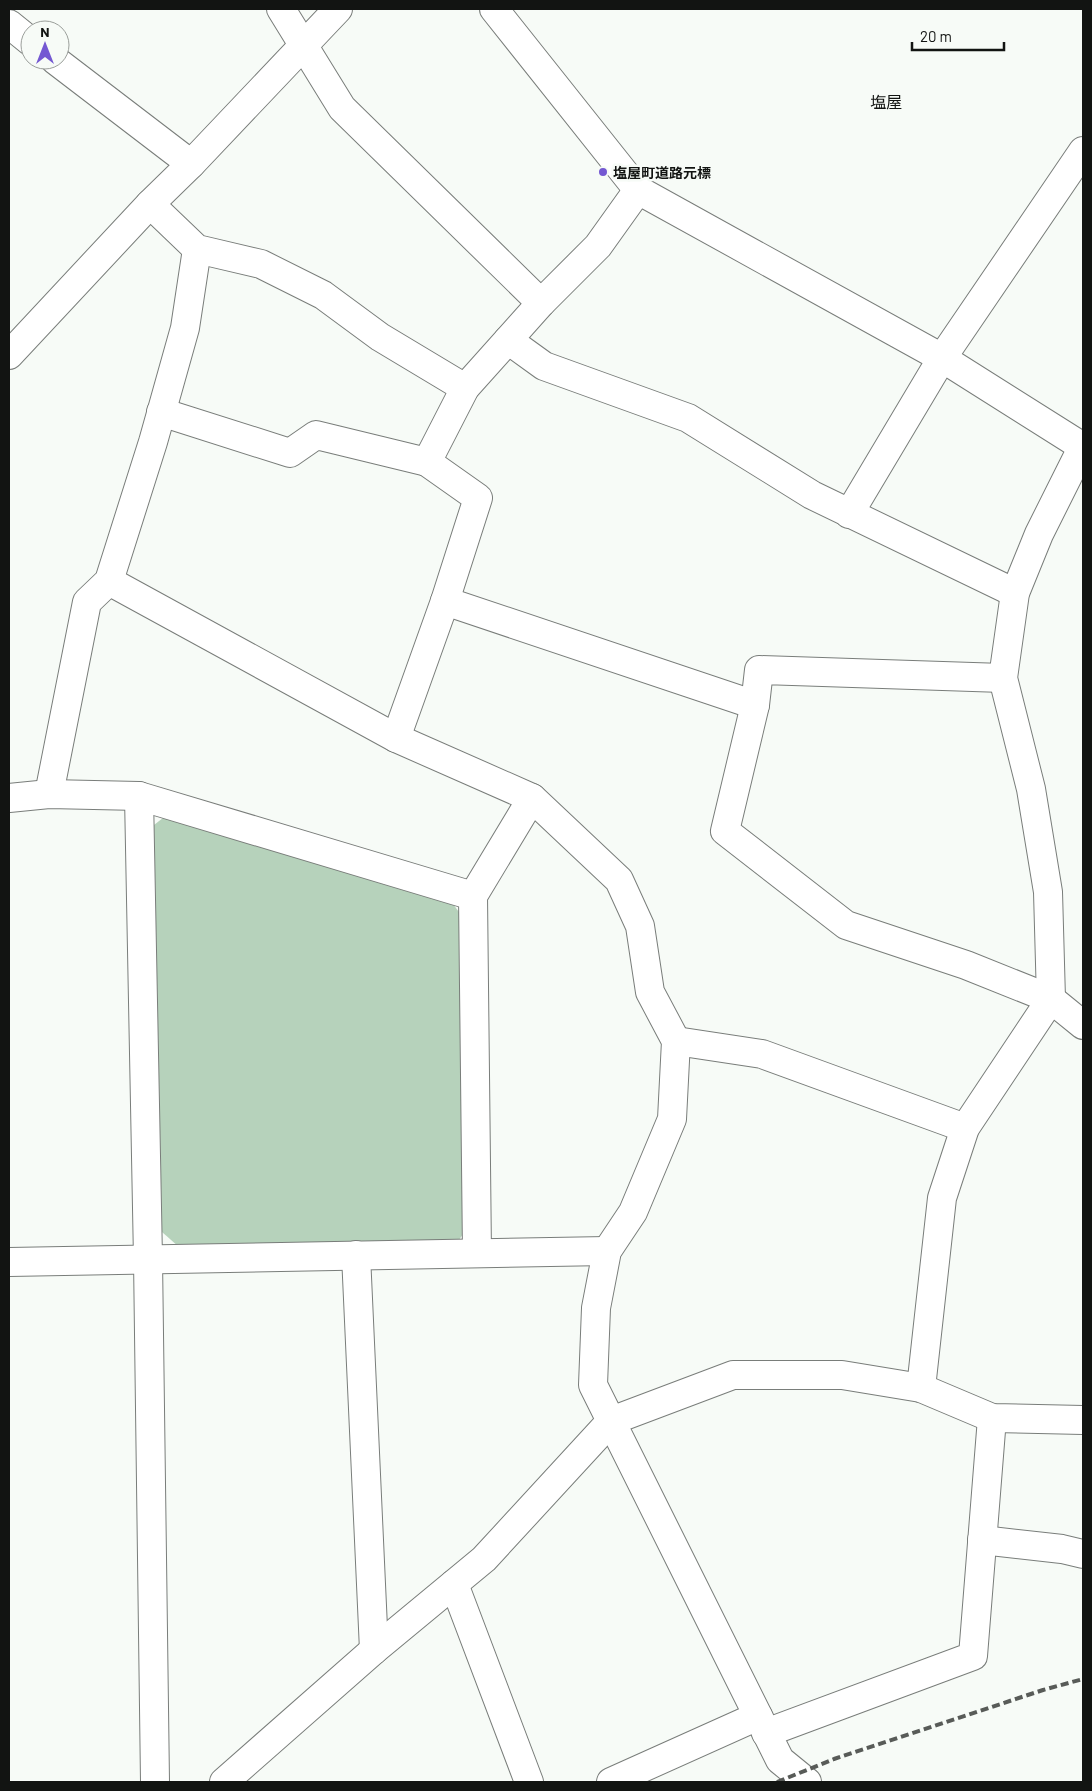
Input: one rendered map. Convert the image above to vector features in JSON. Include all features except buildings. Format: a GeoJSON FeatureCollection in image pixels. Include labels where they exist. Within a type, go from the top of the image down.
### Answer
{"type":"FeatureCollection","features":[{"type":"Feature","properties":{"kind":"street"},"geometry":{"type":"LineString","coordinates":[[281,9],[342,108],[541,303]]}},
{"type":"Feature","properties":{"kind":"street"},"geometry":{"type":"LineString","coordinates":[[9,355],[150,204],[191,164],[338,9]]}},
{"type":"Feature","properties":{"kind":"street"},"geometry":{"type":"LineString","coordinates":[[494,9],[638,190],[942,358],[1083,446],[1039,534],[1015,593],[1003,678],[1031,790],[1048,892],[1051,1000],[965,1128],[942,1198],[921,1388]]}},
{"type":"Feature","properties":{"kind":"street"},"geometry":{"type":"LineString","coordinates":[[9,24],[20,33]]}},
{"type":"Feature","properties":{"kind":"street"},"geometry":{"type":"LineString","coordinates":[[68,70],[191,164]]}},
{"type":"Feature","properties":{"kind":"street"},"geometry":{"type":"LineString","coordinates":[[850,514],[942,358],[1083,151]]}},
{"type":"Feature","properties":{"kind":"street"},"geometry":{"type":"LineString","coordinates":[[427,462],[464,388],[541,303],[598,246],[638,190]]}},
{"type":"Feature","properties":{"kind":"street"},"geometry":{"type":"LineString","coordinates":[[150,204],[196,249],[261,264],[323,296],[380,337],[464,388]]}},
{"type":"Feature","properties":{"kind":"street"},"geometry":{"type":"LineString","coordinates":[[49,794],[87,602],[110,582],[185,328],[196,249]]}},
{"type":"Feature","properties":{"kind":"street"},"geometry":{"type":"LineString","coordinates":[[508,340],[544,366],[688,418],[812,495],[1015,593]]}},
{"type":"Feature","properties":{"kind":"street"},"geometry":{"type":"LineString","coordinates":[[161,412],[290,453],[316,435],[427,462],[478,498],[445,601],[396,738]]}},
{"type":"Feature","properties":{"kind":"street"},"geometry":{"type":"LineString","coordinates":[[110,582],[396,738],[532,798],[618,880],[640,926],[650,992],[676,1041],[672,1119],[633,1212],[607,1251],[596,1308],[593,1385],[780,1760],[807,1782]]}},
{"type":"Feature","properties":{"kind":"street"},"geometry":{"type":"LineString","coordinates":[[445,601],[755,705]]}},
{"type":"Feature","properties":{"kind":"street"},"geometry":{"type":"LineString","coordinates":[[1003,678],[760,670],[755,705],[725,831],[846,924],[966,965],[1051,1000],[1083,1025]]}},
{"type":"Feature","properties":{"kind":"street"},"geometry":{"type":"LineString","coordinates":[[9,798],[49,794],[139,796],[472,896]]}},
{"type":"Feature","properties":{"kind":"street"},"geometry":{"type":"LineString","coordinates":[[139,796],[155,1782]]}},
{"type":"Feature","properties":{"kind":"street"},"geometry":{"type":"LineString","coordinates":[[477,1253],[472,896],[532,798]]}},
{"type":"Feature","properties":{"kind":"street"},"geometry":{"type":"LineString","coordinates":[[676,1041],[762,1054],[965,1128]]}},
{"type":"Feature","properties":{"kind":"street"},"geometry":{"type":"LineString","coordinates":[[9,1262],[607,1251]]}},
{"type":"Feature","properties":{"kind":"street"},"geometry":{"type":"LineString","coordinates":[[356,1255],[374,1650]]}},
{"type":"Feature","properties":{"kind":"street"},"geometry":{"type":"LineString","coordinates":[[224,1782],[374,1650],[484,1559],[611,1421],[733,1375],[842,1375],[921,1388],[992,1418],[1083,1420]]}},
{"type":"Feature","properties":{"kind":"street"},"geometry":{"type":"LineString","coordinates":[[612,1782],[762,1724],[973,1656],[992,1418]]}},
{"type":"Feature","properties":{"kind":"street"},"geometry":{"type":"LineString","coordinates":[[982,1540],[1062,1549],[1083,1554]]}},
{"type":"Feature","properties":{"kind":"street"},"geometry":{"type":"LineString","coordinates":[[454,1584],[530,1782]]}},
{"type":"Feature","properties":{"kind":"green space"},"geometry":{"type":"Polygon","coordinates":[[[168,814],[451,901],[461,915],[469,1225],[459,1240],[179,1247],[162,1232],[154,825],[168,814]]]}},
{"type":"Feature","properties":{"kind":"railway"},"geometry":{"type":"LineString","coordinates":[[777,1782],[834,1759],[1043,1690],[1083,1679]]}},
{"type":"Feature","properties":{"kind":"place","name":"塩屋町道路元標"},"geometry":{"type":"Point","coordinates":[603,172]}},
{"type":"Feature","properties":{"kind":"district","name":"塩屋"},"geometry":{"type":"Point","coordinates":[886,101]}}]}
